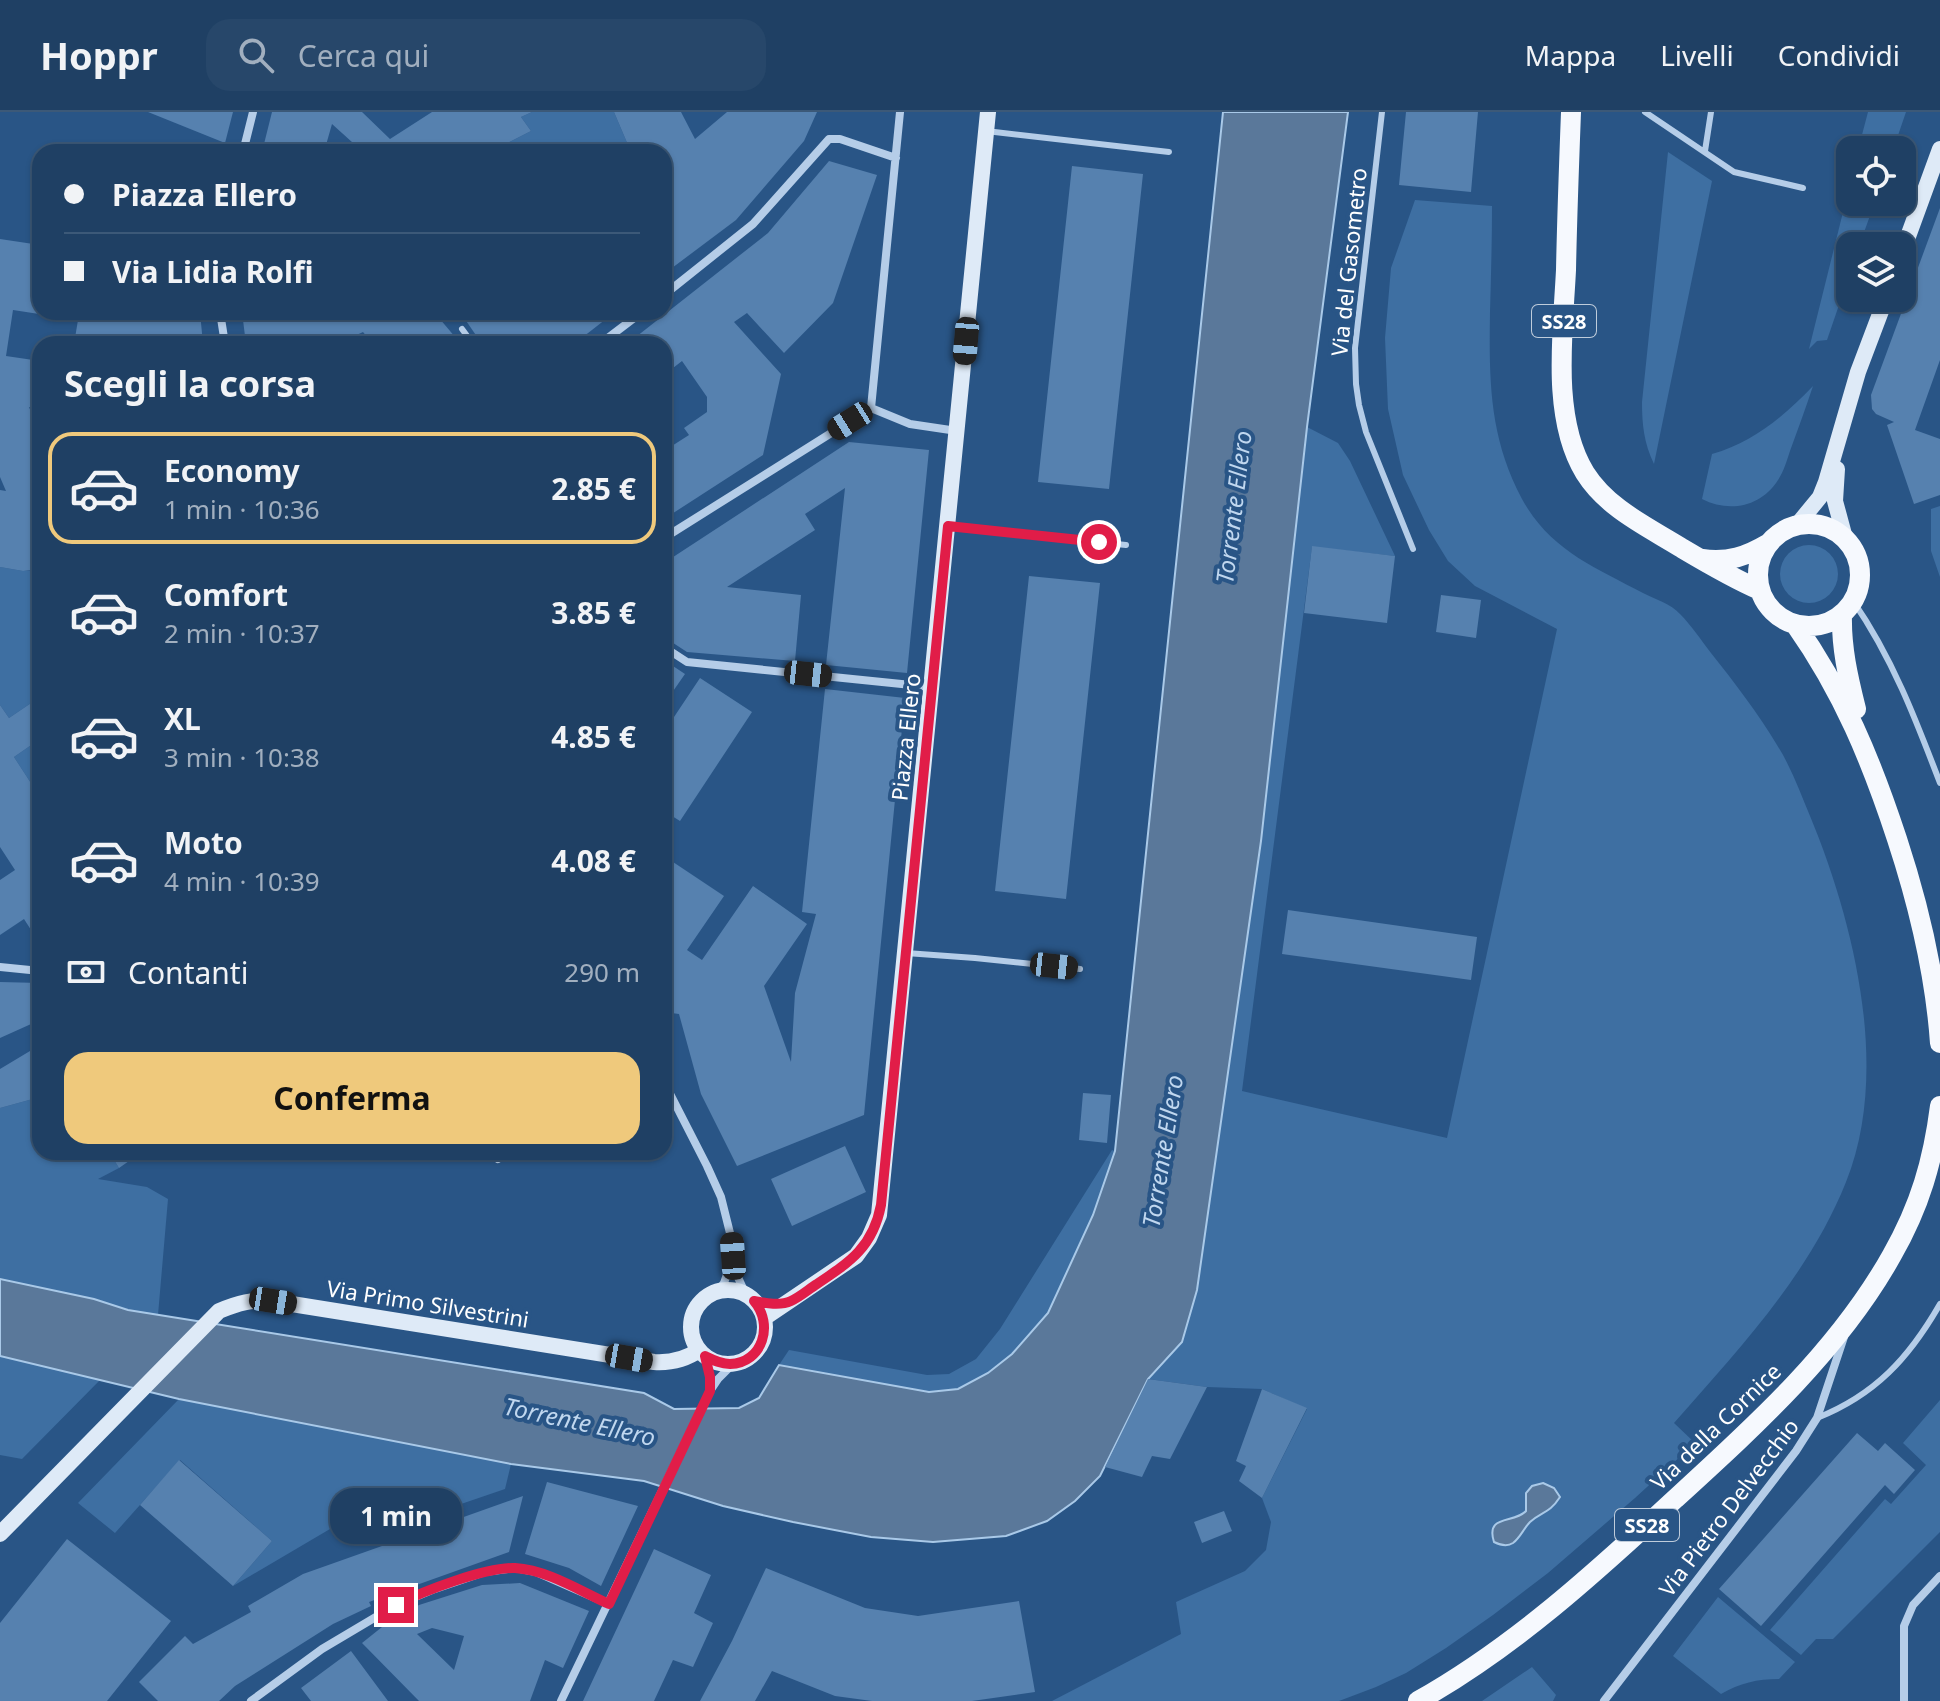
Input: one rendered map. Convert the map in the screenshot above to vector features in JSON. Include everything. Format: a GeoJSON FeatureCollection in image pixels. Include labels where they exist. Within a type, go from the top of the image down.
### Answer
{"type":"FeatureCollection","features":[{"type":"Feature","properties":{"kind":"main road","name":"SS28"},"geometry":{"type":"LineString","coordinates":[[1571,112],[1562,367],[1565,412],[1576,453],[1598,490],[1621,512],[1729,576],[1760,590],[1768,605],[1795,624],[1836,688],[1865,748]]}},
{"type":"Feature","properties":{"kind":"main road"},"geometry":{"type":"LineString","coordinates":[[1760,590],[1758,574],[1761,557],[1781,531],[1797,525],[1814,524],[1831,528],[1845,538]]}},
{"type":"Feature","properties":{"kind":"main road","name":"SS28"},"geometry":{"type":"LineString","coordinates":[[1845,538],[1855,552],[1860,568],[1860,585],[1848,607],[1841,635],[1846,670],[1865,748],[1936,965],[1940,1043]]}},
{"type":"Feature","properties":{"kind":"main road"},"geometry":{"type":"LineString","coordinates":[[1699,558],[1733,560],[1769,543]]}},
{"type":"Feature","properties":{"kind":"main road"},"geometry":{"type":"LineString","coordinates":[[1795,624],[1811,626],[1828,623],[1848,607]]}},
{"type":"Feature","properties":{"kind":"main road","name":"Via della Cornice"},"geometry":{"type":"LineString","coordinates":[[1418,1701],[1505,1645],[1596,1572],[1724,1454],[1822,1353],[1850,1319],[1892,1255],[1914,1211],[1936,1140],[1940,1106]]}},
{"type":"Feature","properties":{"kind":"street"},"geometry":{"type":"LineString","coordinates":[[245,144],[253,112]]}},
{"type":"Feature","properties":{"kind":"street"},"geometry":{"type":"LineString","coordinates":[[871,408],[900,112]]}},
{"type":"Feature","properties":{"kind":"street","name":"Piazza Ellero"},"geometry":{"type":"LineString","coordinates":[[764,1318],[856,1256],[875,1226],[881,1205],[988,112]]}},
{"type":"Feature","properties":{"kind":"street"},"geometry":{"type":"LineString","coordinates":[[672,289],[753,224],[829,139],[840,139],[896,158]]}},
{"type":"Feature","properties":{"kind":"street"},"geometry":{"type":"LineString","coordinates":[[1910,232],[1940,149]]}},
{"type":"Feature","properties":{"kind":"street"},"geometry":{"type":"LineString","coordinates":[[1797,525],[1820,497],[1858,372],[1881,312]]}},
{"type":"Feature","properties":{"kind":"street"},"geometry":{"type":"LineString","coordinates":[[610,336],[632,320]]}},
{"type":"Feature","properties":{"kind":"street"},"geometry":{"type":"LineString","coordinates":[[871,408],[910,424],[957,431]]}},
{"type":"Feature","properties":{"kind":"street"},"geometry":{"type":"LineString","coordinates":[[672,533],[871,408]]}},
{"type":"Feature","properties":{"kind":"street"},"geometry":{"type":"LineString","coordinates":[[1842,430],[1835,501],[1845,538]]}},
{"type":"Feature","properties":{"kind":"street"},"geometry":{"type":"LineString","coordinates":[[672,652],[691,663],[932,687]]}},
{"type":"Feature","properties":{"kind":"street"},"geometry":{"type":"LineString","coordinates":[[0,967],[32,970]]}},
{"type":"Feature","properties":{"kind":"street"},"geometry":{"type":"LineString","coordinates":[[561,1701],[710,1391],[733,1364],[748,1358],[759,1348],[765,1334],[761,1309],[750,1298],[736,1273],[721,1197],[672,1098]]}},
{"type":"Feature","properties":{"kind":"street"},"geometry":{"type":"LineString","coordinates":[[716,1293],[724,1283],[733,1256]]}},
{"type":"Feature","properties":{"kind":"street"},"geometry":{"type":"LineString","coordinates":[[654,1362],[680,1347],[691,1330],[694,1312],[701,1301],[716,1293],[736,1291],[750,1298],[790,1302]]}},
{"type":"Feature","properties":{"kind":"street","name":"Via Primo Silvestrini"},"geometry":{"type":"LineString","coordinates":[[0,1534],[219,1311],[245,1301],[273,1301],[654,1362],[678,1361],[702,1353]]}},
{"type":"Feature","properties":{"kind":"street","name":"Via Pietro Delvecchio"},"geometry":{"type":"LineString","coordinates":[[1604,1701],[1796,1451],[1817,1418],[1850,1319]]}},
{"type":"Feature","properties":{"kind":"street"},"geometry":{"type":"LineString","coordinates":[[691,1330],[710,1377],[710,1391]]}},
{"type":"Feature","properties":{"kind":"street"},"geometry":{"type":"LineString","coordinates":[[702,1353],[717,1362],[733,1364]]}},
{"type":"Feature","properties":{"kind":"street"},"geometry":{"type":"LineString","coordinates":[[251,1701],[322,1649],[379,1614],[408,1599],[485,1572],[515,1568],[536,1572],[609,1604]]}},
{"type":"Feature","properties":{"kind":"street"},"geometry":{"type":"LineString","coordinates":[[1904,1701],[1904,1626],[1913,1605],[1940,1576]]}},
{"type":"Feature","properties":{"kind":"lane","name":"Via del Gasometro"},"geometry":{"type":"LineString","coordinates":[[1382,112],[1355,348],[1356,384],[1366,432],[1413,549]]}},
{"type":"Feature","properties":{"kind":"lane"},"geometry":{"type":"LineString","coordinates":[[1645,112],[1734,172],[1803,188]]}},
{"type":"Feature","properties":{"kind":"lane"},"geometry":{"type":"LineString","coordinates":[[1705,151],[1711,112]]}},
{"type":"Feature","properties":{"kind":"lane"},"geometry":{"type":"LineString","coordinates":[[986,131],[1169,152]]}},
{"type":"Feature","properties":{"kind":"lane"},"geometry":{"type":"LineString","coordinates":[[462,329],[467,336]]}},
{"type":"Feature","properties":{"kind":"lane"},"geometry":{"type":"LineString","coordinates":[[948,526],[1126,545]]}},
{"type":"Feature","properties":{"kind":"lane"},"geometry":{"type":"LineString","coordinates":[[1848,607],[1870,625],[1886,655],[1940,783]]}},
{"type":"Feature","properties":{"kind":"lane"},"geometry":{"type":"LineString","coordinates":[[906,953],[1080,969]]}},
{"type":"Feature","properties":{"kind":"lane"},"geometry":{"type":"LineString","coordinates":[[1817,1418],[1841,1408],[1884,1378],[1903,1358],[1940,1304]]}},
{"type":"Feature","properties":{"kind":"shaded area"},"geometry":{"type":"Polygon","coordinates":[[[532,112],[614,112],[628,144],[506,144],[531,131],[521,117],[532,112]]]}},
{"type":"Feature","properties":{"kind":"shaded area"},"geometry":{"type":"Polygon","coordinates":[[[1868,112],[1906,112],[1898,136],[1862,136],[1868,112]]]}},
{"type":"Feature","properties":{"kind":"shaded area"},"geometry":{"type":"Polygon","coordinates":[[[1668,152],[1712,181],[1654,464],[1644,434],[1642,402],[1668,152]]]}},
{"type":"Feature","properties":{"kind":"shaded area"},"geometry":{"type":"Polygon","coordinates":[[[1415,200],[1492,206],[1490,337],[1493,408],[1511,476],[1533,517],[1546,532],[1575,555],[1680,614],[1754,709],[1791,771],[1826,858],[1853,949],[1866,1045],[1866,1093],[1859,1139],[1846,1182],[1813,1248],[1747,1339],[1674,1423],[1695,1443],[1548,1573],[1446,1648],[1406,1673],[1339,1701],[1052,1701],[1181,1634],[1176,1602],[1245,1571],[1266,1550],[1271,1522],[1262,1498],[1307,1409],[1262,1389],[1207,1387],[1148,1379],[1182,1342],[1197,1290],[1261,841],[1307,427],[1338,443],[1350,461],[1395,556],[1312,547],[1242,1091],[1447,1138],[1557,629],[1475,586],[1448,561],[1429,530],[1403,475],[1388,409],[1385,338],[1391,268],[1415,200]]]}},
{"type":"Feature","properties":{"kind":"shaded area"},"geometry":{"type":"Polygon","coordinates":[[[1842,216],[1870,216],[1864,232],[1838,232],[1842,216]]]}},
{"type":"Feature","properties":{"kind":"shaded area"},"geometry":{"type":"Polygon","coordinates":[[[1836,240],[1837,312],[1827,340],[1817,341],[1809,349],[1836,240]]]}},
{"type":"Feature","properties":{"kind":"shaded area"},"geometry":{"type":"Polygon","coordinates":[[[1813,386],[1784,469],[1771,489],[1754,502],[1744,505],[1723,506],[1702,499],[1712,454],[1741,443],[1767,427],[1813,386]]]}},
{"type":"Feature","properties":{"kind":"shaded area"},"geometry":{"type":"Polygon","coordinates":[[[1940,506],[1940,577],[1931,551],[1931,509],[1940,506]]]}},
{"type":"Feature","properties":{"kind":"shaded area"},"geometry":{"type":"Polygon","coordinates":[[[1809,545],[1820,547],[1829,554],[1836,563],[1836,585],[1829,594],[1820,601],[1809,603],[1798,601],[1789,594],[1782,585],[1780,574],[1782,563],[1789,554],[1798,547],[1809,545]]]}},
{"type":"Feature","properties":{"kind":"shaded area"},"geometry":{"type":"Polygon","coordinates":[[[0,567],[32,570],[32,702],[9,718],[0,705],[0,567]]]}},
{"type":"Feature","properties":{"kind":"shaded area"},"geometry":{"type":"Polygon","coordinates":[[[32,745],[32,785],[14,757],[32,745]]]}},
{"type":"Feature","properties":{"kind":"shaded area"},"geometry":{"type":"Polygon","coordinates":[[[32,1099],[32,1160],[114,1160],[119,1168],[98,1179],[147,1187],[168,1199],[158,1315],[0,1279],[0,1108],[32,1099]]]}},
{"type":"Feature","properties":{"kind":"shaded area"},"geometry":{"type":"Polygon","coordinates":[[[1112,1150],[1115,1151],[1093,1215],[1048,1313],[1012,1354],[988,1373],[958,1389],[929,1392],[779,1365],[789,1350],[927,1375],[949,1374],[976,1359],[1000,1329],[1112,1150]]]}},
{"type":"Feature","properties":{"kind":"shaded area"},"geometry":{"type":"Polygon","coordinates":[[[0,1356],[101,1379],[22,1459],[0,1455],[0,1356]]]}},
{"type":"Feature","properties":{"kind":"shaded area"},"geometry":{"type":"Polygon","coordinates":[[[179,1399],[511,1464],[505,1489],[347,1543],[330,1529],[233,1586],[272,1541],[180,1460],[115,1533],[78,1503],[179,1399]]]}},
{"type":"Feature","properties":{"kind":"shaded area"},"geometry":{"type":"Polygon","coordinates":[[[1940,1400],[1940,1532],[1833,1639],[1816,1639],[1801,1655],[1770,1630],[1885,1499],[1891,1504],[1926,1465],[1903,1443],[1940,1400]]]}},
{"type":"Feature","properties":{"kind":"shaded area"},"geometry":{"type":"Polygon","coordinates":[[[1718,1597],[1795,1662],[1779,1679],[1749,1682],[1721,1694],[1673,1656],[1718,1597]]]}},
{"type":"Feature","properties":{"kind":"shaded area"},"geometry":{"type":"Polygon","coordinates":[[[1532,1667],[1556,1695],[1553,1701],[1482,1701],[1532,1667]]]}},
{"type":"Feature","properties":{"kind":"water","name":"Torrente Ellero"},"geometry":{"type":"Polygon","coordinates":[[[1223,112],[1348,112],[1307,427],[1261,841],[1197,1290],[1182,1342],[1148,1379],[1100,1476],[1075,1501],[1047,1521],[1006,1536],[933,1542],[871,1537],[723,1506],[644,1481],[511,1464],[179,1399],[0,1356],[0,1279],[94,1299],[128,1310],[644,1393],[674,1409],[739,1408],[759,1398],[779,1365],[929,1392],[958,1389],[988,1373],[1012,1354],[1048,1313],[1093,1215],[1115,1151],[1223,112]]]}},
{"type":"Feature","properties":{"kind":"water"},"geometry":{"type":"Polygon","coordinates":[[[1543,1483],[1554,1488],[1560,1497],[1556,1503],[1530,1522],[1513,1543],[1504,1545],[1494,1542],[1492,1533],[1497,1523],[1526,1511],[1526,1493],[1532,1486],[1543,1483]]]}},
{"type":"Feature","properties":{"kind":"building"},"geometry":{"type":"Polygon","coordinates":[[[148,112],[233,112],[225,143],[148,112]]]}},
{"type":"Feature","properties":{"kind":"building"},"geometry":{"type":"Polygon","coordinates":[[[272,112],[362,112],[390,139],[432,112],[532,112],[521,117],[531,131],[506,144],[354,144],[332,124],[326,144],[264,144],[272,112]]]}},
{"type":"Feature","properties":{"kind":"building"},"geometry":{"type":"Polygon","coordinates":[[[614,112],[681,112],[695,139],[727,112],[817,112],[804,141],[736,220],[672,268],[672,144],[628,144],[614,112]]]}},
{"type":"Feature","properties":{"kind":"building"},"geometry":{"type":"Polygon","coordinates":[[[1406,112],[1478,112],[1471,192],[1399,185],[1406,112]]]}},
{"type":"Feature","properties":{"kind":"building"},"geometry":{"type":"Polygon","coordinates":[[[829,161],[877,175],[833,303],[784,353],[747,313],[734,322],[781,374],[763,455],[672,514],[672,446],[689,435],[684,428],[707,412],[707,397],[682,361],[672,369],[672,336],[637,336],[657,320],[672,320],[672,309],[768,233],[829,161]]]}},
{"type":"Feature","properties":{"kind":"building"},"geometry":{"type":"Polygon","coordinates":[[[1072,166],[1143,174],[1109,489],[1038,482],[1072,166]]]}},
{"type":"Feature","properties":{"kind":"building"},"geometry":{"type":"Polygon","coordinates":[[[1940,208],[1940,360],[1915,430],[1940,439],[1940,495],[1914,504],[1887,425],[1894,422],[1876,414],[1872,409],[1871,395],[1902,312],[1916,312],[1916,273],[1940,208]]]}},
{"type":"Feature","properties":{"kind":"building"},"geometry":{"type":"Polygon","coordinates":[[[0,239],[32,244],[32,313],[13,310],[6,356],[32,360],[32,408],[29,407],[32,414],[32,570],[0,567],[0,490],[6,491],[0,477],[0,239]]]}},
{"type":"Feature","properties":{"kind":"building"},"geometry":{"type":"Polygon","coordinates":[[[78,320],[201,320],[202,336],[75,336],[78,320]]]}},
{"type":"Feature","properties":{"kind":"building"},"geometry":{"type":"Polygon","coordinates":[[[243,320],[441,320],[454,336],[366,336],[363,332],[354,336],[245,336],[243,320]]]}},
{"type":"Feature","properties":{"kind":"building"},"geometry":{"type":"Polygon","coordinates":[[[466,320],[605,320],[584,336],[476,336],[466,320]]]}},
{"type":"Feature","properties":{"kind":"building"},"geometry":{"type":"Polygon","coordinates":[[[849,442],[929,450],[907,673],[826,665],[845,488],[805,514],[815,530],[727,587],[801,595],[795,661],[687,652],[672,642],[672,558],[849,442]]]}},
{"type":"Feature","properties":{"kind":"building"},"geometry":{"type":"Polygon","coordinates":[[[1312,546],[1395,556],[1387,623],[1304,613],[1312,546]]]}},
{"type":"Feature","properties":{"kind":"building"},"geometry":{"type":"Polygon","coordinates":[[[1029,576],[1100,583],[1066,899],[995,891],[1029,576]]]}},
{"type":"Feature","properties":{"kind":"building"},"geometry":{"type":"Polygon","coordinates":[[[1441,595],[1481,600],[1476,638],[1436,632],[1441,595]]]}},
{"type":"Feature","properties":{"kind":"building"},"geometry":{"type":"Polygon","coordinates":[[[672,665],[685,674],[672,693],[672,665]]]}},
{"type":"Feature","properties":{"kind":"building"},"geometry":{"type":"Polygon","coordinates":[[[700,678],[752,712],[680,821],[672,816],[672,720],[700,678]]]}},
{"type":"Feature","properties":{"kind":"building"},"geometry":{"type":"Polygon","coordinates":[[[825,689],[905,698],[864,1115],[737,1166],[701,1094],[679,1014],[672,1013],[672,861],[724,896],[687,950],[702,960],[753,886],[807,924],[764,986],[791,1062],[795,993],[816,914],[802,912],[825,689]]]}},
{"type":"Feature","properties":{"kind":"building"},"geometry":{"type":"Polygon","coordinates":[[[32,702],[32,745],[14,757],[32,785],[32,932],[24,919],[0,935],[0,880],[15,870],[0,847],[0,705],[9,718],[32,702]]]}},
{"type":"Feature","properties":{"kind":"building"},"geometry":{"type":"Polygon","coordinates":[[[1288,910],[1477,937],[1471,980],[1282,954],[1288,910]]]}},
{"type":"Feature","properties":{"kind":"building"},"geometry":{"type":"Polygon","coordinates":[[[0,982],[32,983],[32,1024],[0,1038],[0,982]]]}},
{"type":"Feature","properties":{"kind":"building"},"geometry":{"type":"Polygon","coordinates":[[[32,1050],[32,1099],[0,1108],[0,1069],[32,1050]]]}},
{"type":"Feature","properties":{"kind":"building"},"geometry":{"type":"Polygon","coordinates":[[[1083,1093],[1111,1095],[1107,1143],[1079,1140],[1083,1093]]]}},
{"type":"Feature","properties":{"kind":"building"},"geometry":{"type":"Polygon","coordinates":[[[845,1146],[866,1192],[792,1226],[771,1179],[845,1146]]]}},
{"type":"Feature","properties":{"kind":"building"},"geometry":{"type":"Polygon","coordinates":[[[114,1160],[130,1160],[119,1168],[114,1160]]]}},
{"type":"Feature","properties":{"kind":"building"},"geometry":{"type":"Polygon","coordinates":[[[1148,1379],[1207,1387],[1170,1459],[1152,1456],[1142,1477],[1105,1467],[1148,1379]]]}},
{"type":"Feature","properties":{"kind":"building"},"geometry":{"type":"Polygon","coordinates":[[[1262,1389],[1307,1408],[1262,1498],[1239,1481],[1246,1466],[1236,1461],[1262,1389]]]}},
{"type":"Feature","properties":{"kind":"building"},"geometry":{"type":"Polygon","coordinates":[[[1857,1433],[1878,1451],[1885,1443],[1915,1470],[1894,1494],[1885,1485],[1761,1626],[1719,1589],[1857,1433]]]}},
{"type":"Feature","properties":{"kind":"building"},"geometry":{"type":"Polygon","coordinates":[[[179,1460],[272,1541],[233,1586],[140,1505],[179,1460]]]}},
{"type":"Feature","properties":{"kind":"building"},"geometry":{"type":"Polygon","coordinates":[[[547,1482],[638,1506],[601,1586],[569,1568],[525,1554],[547,1482]]]}},
{"type":"Feature","properties":{"kind":"building"},"geometry":{"type":"Polygon","coordinates":[[[523,1496],[509,1552],[369,1602],[371,1606],[333,1624],[235,1686],[219,1701],[158,1701],[139,1682],[185,1636],[193,1644],[251,1612],[248,1606],[303,1574],[523,1496]]]}},
{"type":"Feature","properties":{"kind":"building"},"geometry":{"type":"Polygon","coordinates":[[[1224,1511],[1232,1531],[1202,1543],[1194,1522],[1224,1511]]]}},
{"type":"Feature","properties":{"kind":"building"},"geometry":{"type":"Polygon","coordinates":[[[67,1539],[171,1621],[107,1701],[0,1701],[0,1623],[67,1539]]]}},
{"type":"Feature","properties":{"kind":"building"},"geometry":{"type":"Polygon","coordinates":[[[654,1549],[711,1575],[694,1613],[713,1623],[693,1667],[673,1660],[654,1701],[583,1701],[654,1549]]]}},
{"type":"Feature","properties":{"kind":"building"},"geometry":{"type":"Polygon","coordinates":[[[766,1568],[865,1608],[918,1616],[1019,1601],[1035,1692],[972,1701],[872,1701],[835,1696],[772,1671],[755,1701],[700,1701],[766,1568]]]}},
{"type":"Feature","properties":{"kind":"building"},"geometry":{"type":"Polygon","coordinates":[[[520,1583],[589,1611],[563,1668],[545,1660],[530,1701],[419,1701],[362,1643],[419,1605],[482,1585],[520,1583]],[[432,1628],[417,1634],[454,1670],[464,1636],[432,1628]]]}},
{"type":"Feature","properties":{"kind":"building"},"geometry":{"type":"Polygon","coordinates":[[[351,1651],[388,1701],[311,1701],[301,1688],[351,1651]]]}},
{"type":"Feature","properties":{"kind":"route"},"geometry":{"type":"LineString","coordinates":[[396,1605],[481,1573],[515,1568],[536,1572],[609,1604],[710,1391],[709,1367],[705,1356],[717,1362],[733,1364],[748,1358],[759,1348],[765,1334],[761,1309],[754,1301],[790,1302],[846,1264],[864,1247],[881,1205],[948,526],[1099,542]]}}]}
